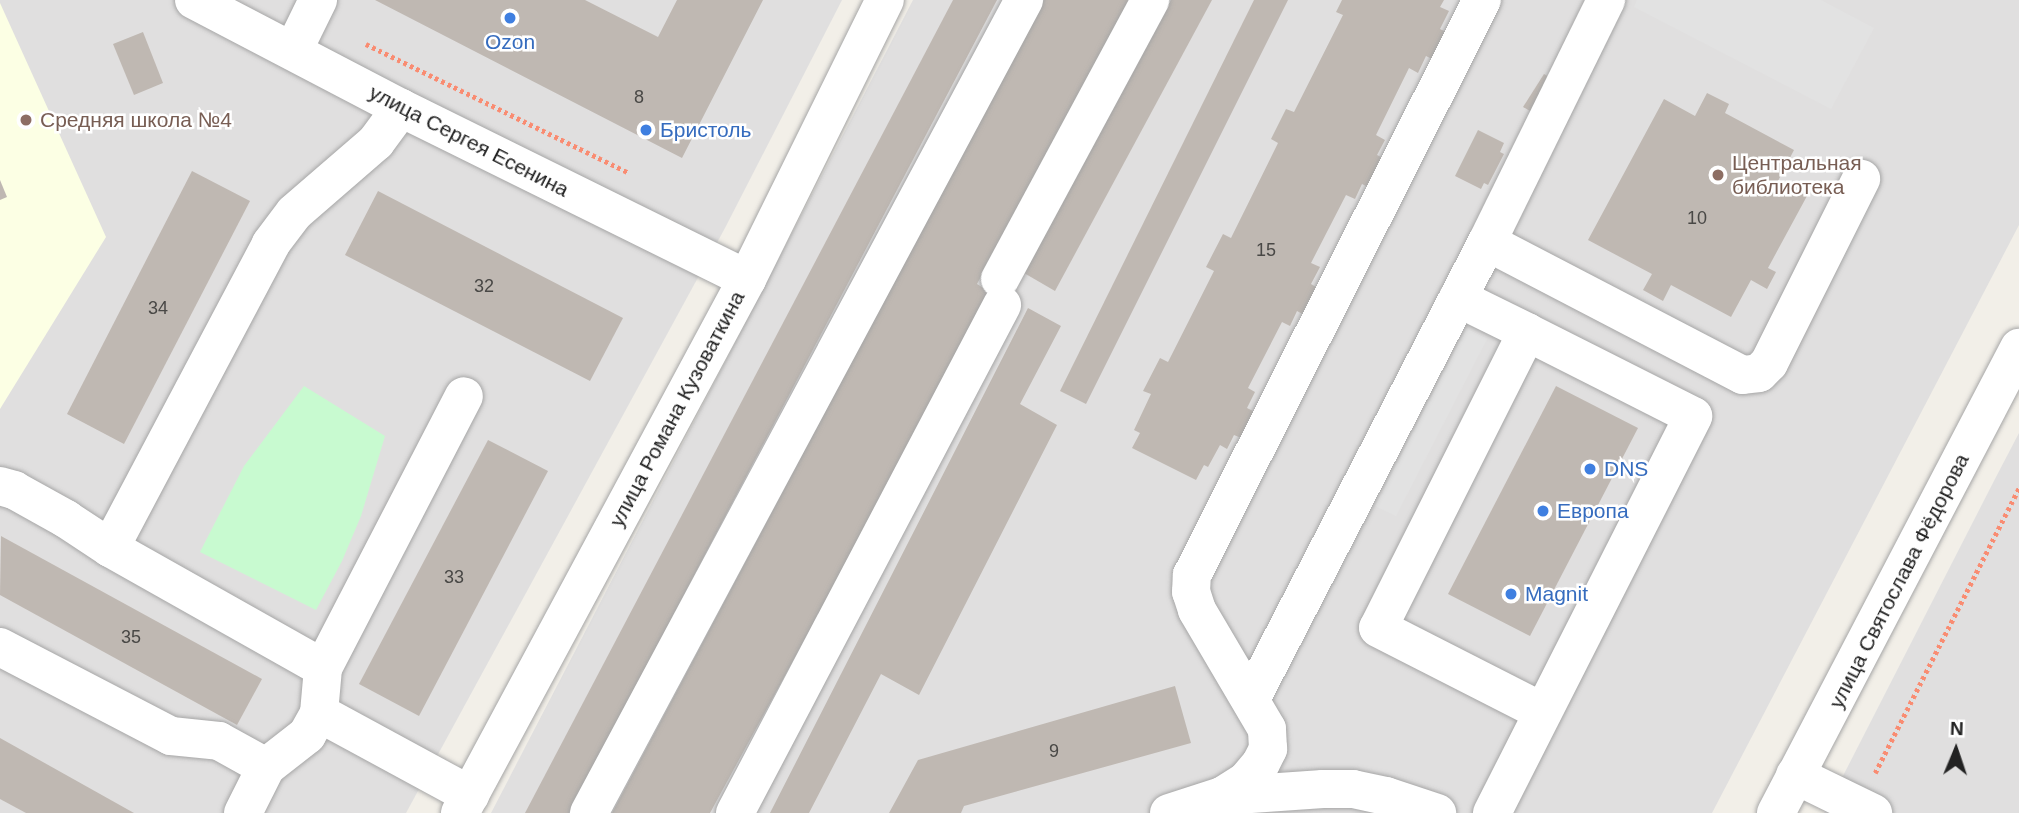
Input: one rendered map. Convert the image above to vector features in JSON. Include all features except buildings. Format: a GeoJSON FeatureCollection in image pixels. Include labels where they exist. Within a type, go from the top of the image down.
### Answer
{"type":"FeatureCollection","features":[{"type":"Feature","properties":{"kind":"street","name":"улица Сергея Есенина"},"geometry":{"type":"LineString","coordinates":[[194,0],[401,108],[747,279]]}},
{"type":"Feature","properties":{"kind":"street","name":"улица Романа Кузоваткина"},"geometry":{"type":"LineString","coordinates":[[465,804],[747,279],[885,0]]}},
{"type":"Feature","properties":{"kind":"street"},"geometry":{"type":"LineString","coordinates":[[589,813],[1024,0]]}},
{"type":"Feature","properties":{"kind":"street"},"geometry":{"type":"LineString","coordinates":[[735,813],[1150,0]]}},
{"type":"Feature","properties":{"kind":"street"},"geometry":{"type":"LineString","coordinates":[[1437,813],[1386,796],[1353,789],[1313,774],[1294,762],[1259,714],[1197,610],[1191,592],[1192,575],[1482,0]]}},
{"type":"Feature","properties":{"kind":"street"},"geometry":{"type":"LineString","coordinates":[[1222,796],[1245,781],[1261,763],[1268,749],[1259,714],[1458,298],[1606,0]]}},
{"type":"Feature","properties":{"kind":"street"},"geometry":{"type":"LineString","coordinates":[[293,51],[314,8]]}},
{"type":"Feature","properties":{"kind":"street"},"geometry":{"type":"LineString","coordinates":[[110,548],[271,244],[294,213],[376,142],[401,108]]}},
{"type":"Feature","properties":{"kind":"street"},"geometry":{"type":"LineString","coordinates":[[1487,242],[1743,375],[1759,373],[1769,363],[1861,179]]}},
{"type":"Feature","properties":{"kind":"street"},"geometry":{"type":"LineString","coordinates":[[1458,298],[1693,416],[1492,813]]}},
{"type":"Feature","properties":{"kind":"street"},"geometry":{"type":"LineString","coordinates":[[1527,332],[1378,628],[1543,712]]}},
{"type":"Feature","properties":{"kind":"street","name":"улица Святослава Фёдорова"},"geometry":{"type":"LineString","coordinates":[[1776,813],[2019,348]]}},
{"type":"Feature","properties":{"kind":"street"},"geometry":{"type":"LineString","coordinates":[[243,813],[266,767],[307,736],[319,713],[323,668],[464,396]]}},
{"type":"Feature","properties":{"kind":"street"},"geometry":{"type":"LineString","coordinates":[[0,486],[66,519],[110,548],[323,668]]}},
{"type":"Feature","properties":{"kind":"street"},"geometry":{"type":"LineString","coordinates":[[0,647],[172,736],[219,741],[266,767]]}},
{"type":"Feature","properties":{"kind":"street"},"geometry":{"type":"LineString","coordinates":[[319,713],[465,804]]}},
{"type":"Feature","properties":{"kind":"street"},"geometry":{"type":"LineString","coordinates":[[1795,775],[1867,810]]}},
{"type":"Feature","properties":{"kind":"street"},"geometry":{"type":"LineString","coordinates":[[1169,813],[1222,796],[1278,790],[1353,789]]}},
{"type":"Feature","properties":{"kind":"path"},"geometry":{"type":"LineString","coordinates":[[314,8],[629,173]]}},
{"type":"Feature","properties":{"kind":"path"},"geometry":{"type":"LineString","coordinates":[[1867,810],[1866,790],[2019,488]]}},
{"type":"Feature","properties":{"kind":"shaded area"},"geometry":{"type":"Polygon","coordinates":[[[0,0],[842,0],[725,228],[406,813],[0,813],[0,0]]]}},
{"type":"Feature","properties":{"kind":"shaded area"},"geometry":{"type":"Polygon","coordinates":[[[913,0],[2019,0],[2019,225],[1712,813],[491,813],[913,0]]]}},
{"type":"Feature","properties":{"kind":"shaded area"},"geometry":{"type":"Polygon","coordinates":[[[1637,0],[1821,0],[1874,28],[1831,109],[1634,7],[1637,0]]]}},
{"type":"Feature","properties":{"kind":"shaded area","name":"Средняя школа №4"},"geometry":{"type":"Polygon","coordinates":[[[0,3],[106,237],[0,409],[0,3]]]}},
{"type":"Feature","properties":{"kind":"shaded area"},"geometry":{"type":"Polygon","coordinates":[[[1466,328],[1487,339],[1396,516],[1375,506],[1466,328]]]}},
{"type":"Feature","properties":{"kind":"shaded area"},"geometry":{"type":"Polygon","coordinates":[[[2019,433],[2019,813],[1824,813],[1996,477],[2019,433]]]}},
{"type":"Feature","properties":{"kind":"green space"},"geometry":{"type":"Polygon","coordinates":[[[304,386],[385,436],[361,516],[342,561],[316,610],[200,552],[244,466],[304,386]]]}},
{"type":"Feature","properties":{"kind":"place","name":"Ozon"},"geometry":{"type":"Point","coordinates":[510,18]}},
{"type":"Feature","properties":{"kind":"place","name":"Средняя школа №4"},"geometry":{"type":"Point","coordinates":[26,120]}},
{"type":"Feature","properties":{"kind":"place","name":"Бристоль"},"geometry":{"type":"Point","coordinates":[646,130]}},
{"type":"Feature","properties":{"kind":"place","name":"Центральная библиотека"},"geometry":{"type":"Point","coordinates":[1718,175]}},
{"type":"Feature","properties":{"kind":"place","name":"DNS"},"geometry":{"type":"Point","coordinates":[1590,469]}},
{"type":"Feature","properties":{"kind":"place","name":"Европа"},"geometry":{"type":"Point","coordinates":[1543,511]}},
{"type":"Feature","properties":{"kind":"place","name":"Magnit"},"geometry":{"type":"Point","coordinates":[1511,594]}}]}
